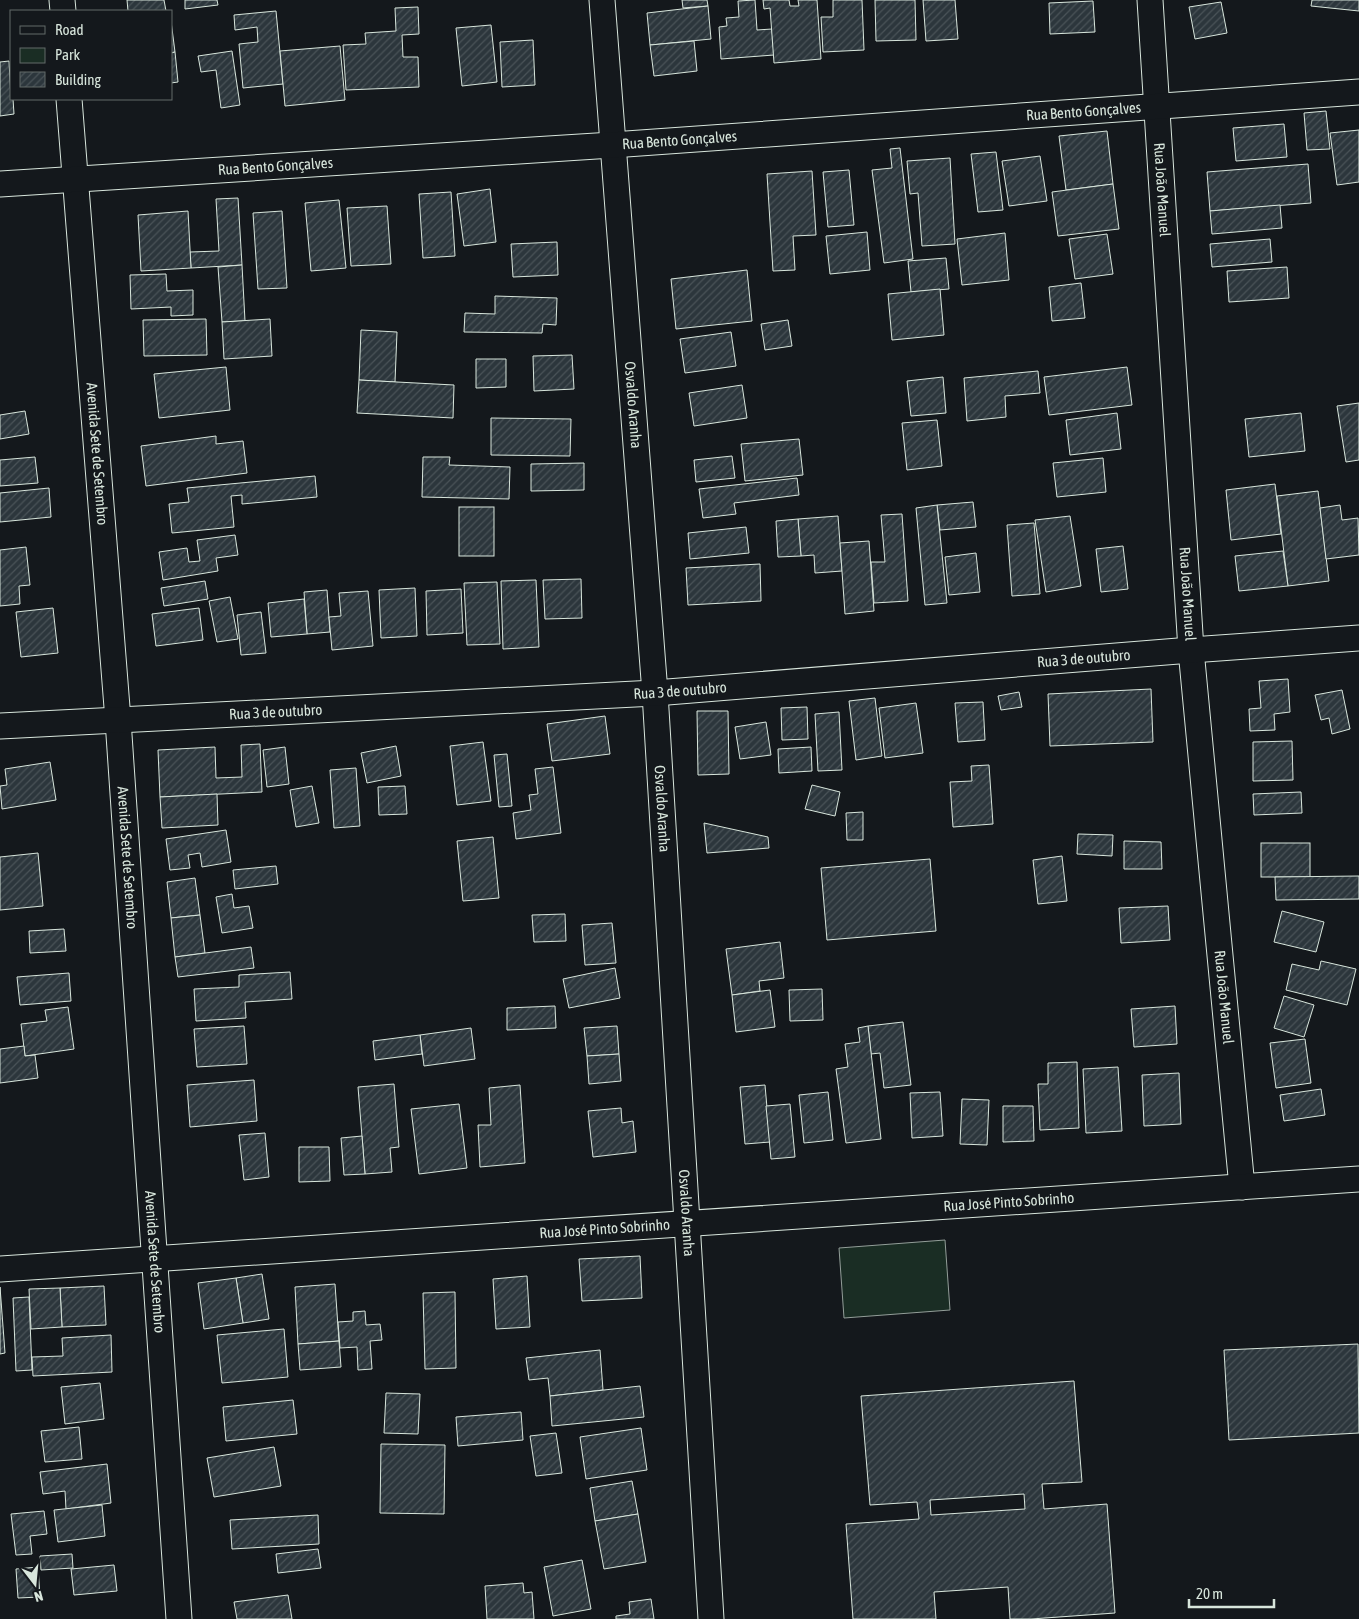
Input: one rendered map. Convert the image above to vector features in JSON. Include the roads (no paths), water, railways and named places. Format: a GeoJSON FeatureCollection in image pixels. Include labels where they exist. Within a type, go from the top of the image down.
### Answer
{"type":"FeatureCollection","features":[{"type":"Feature","properties":{"kind":"street","name":"Osvaldo Aranha"},"geometry":{"type":"LineString","coordinates":[[602,0],[655,693],[711,1619]]}},
{"type":"Feature","properties":{"kind":"street","name":"Rua João Manuel"},"geometry":{"type":"LineString","coordinates":[[1150,0],[1191,650],[1242,1187]]}},
{"type":"Feature","properties":{"kind":"street","name":"Rua Bento Gonçalves"},"geometry":{"type":"LineString","coordinates":[[0,184],[612,145],[1359,92]]}},
{"type":"Feature","properties":{"kind":"street","name":"Avenida Sete de Setembro"},"geometry":{"type":"LineString","coordinates":[[69,100],[118,720],[179,1619]]}},
{"type":"Feature","properties":{"kind":"street","name":"Rua 3 de outubro"},"geometry":{"type":"LineString","coordinates":[[0,726],[655,693],[1359,638]]}},
{"type":"Feature","properties":{"kind":"street","name":"Rua José Pinto Sobrinho"},"geometry":{"type":"LineString","coordinates":[[0,1269],[1359,1179]]}}]}
